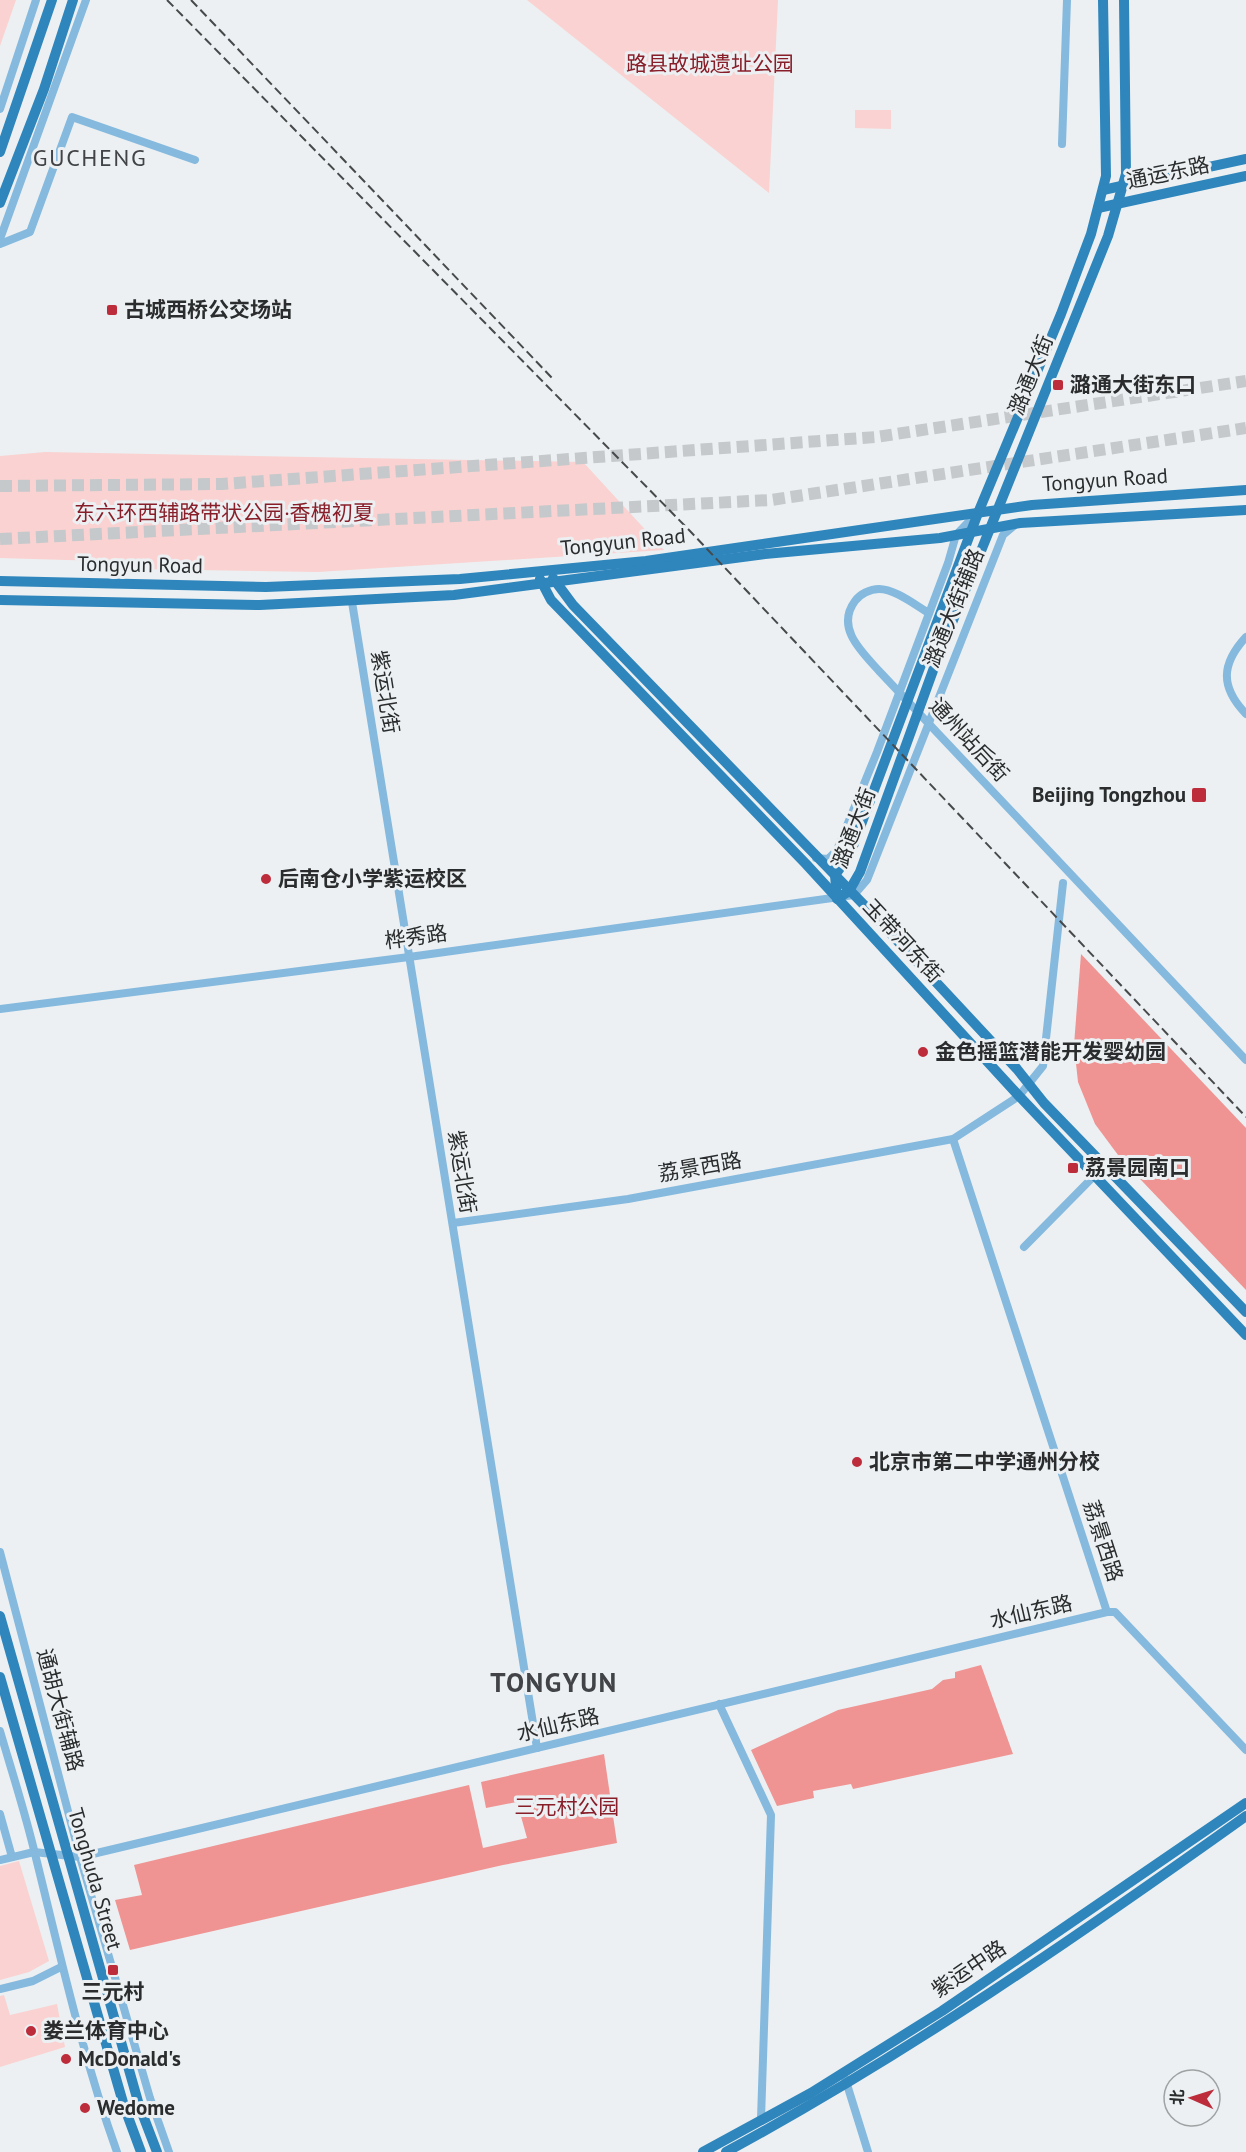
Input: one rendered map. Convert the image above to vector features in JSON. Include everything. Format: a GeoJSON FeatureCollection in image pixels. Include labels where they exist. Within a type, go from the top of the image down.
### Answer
{"type":"FeatureCollection","features":[{"type":"Feature","properties":{"kind":"main road"},"geometry":{"type":"LineString","coordinates":[[0,152],[26,84],[52,0]]}},
{"type":"Feature","properties":{"kind":"main road"},"geometry":{"type":"LineString","coordinates":[[0,203],[44,89],[73,0]]}},
{"type":"Feature","properties":{"kind":"main road","name":"潞通大街"},"geometry":{"type":"LineString","coordinates":[[1103,0],[1106,176],[1098,208],[1061,314],[970,532],[850,854],[835,875],[837,899],[851,893],[860,872],[935,665],[1108,236],[1126,174],[1124,0]]}},
{"type":"Feature","properties":{"kind":"main road","name":"通运东路"},"geometry":{"type":"LineString","coordinates":[[1103,190],[1246,159]]}},
{"type":"Feature","properties":{"kind":"main road","name":"通运东路"},"geometry":{"type":"LineString","coordinates":[[1098,208],[1246,176]]}},
{"type":"Feature","properties":{"kind":"main road","name":"Tongyun Road"},"geometry":{"type":"LineString","coordinates":[[0,581],[266,587],[460,579],[646,561],[1065,502],[1246,490]]}},
{"type":"Feature","properties":{"kind":"main road","name":"Tongyun Road"},"geometry":{"type":"LineString","coordinates":[[0,600],[260,604],[352,602],[454,595],[765,554],[956,535],[1020,523],[1246,510]]}},
{"type":"Feature","properties":{"kind":"main road","name":"玉带河东街"},"geometry":{"type":"LineString","coordinates":[[549,569],[556,583],[573,605],[835,875],[1017,1069],[1028,1084],[1246,1312]]}},
{"type":"Feature","properties":{"kind":"main road","name":"玉带河东街"},"geometry":{"type":"LineString","coordinates":[[537,570],[551,600],[837,899],[1019,1096],[1246,1335]]}},
{"type":"Feature","properties":{"kind":"main road","name":"Tonghuda Street"},"geometry":{"type":"LineString","coordinates":[[0,1616],[139,2104],[157,2152]]}},
{"type":"Feature","properties":{"kind":"main road","name":"Tonghuda Street"},"geometry":{"type":"LineString","coordinates":[[0,1677],[124,2106],[141,2152]]}},
{"type":"Feature","properties":{"kind":"main road","name":"紫运中路"},"geometry":{"type":"LineString","coordinates":[[703,2152],[843,2073],[951,2005],[1246,1803]]}},
{"type":"Feature","properties":{"kind":"main road","name":"紫运中路"},"geometry":{"type":"LineString","coordinates":[[726,2152],[848,2085],[948,2020],[1246,1816]]}},
{"type":"Feature","properties":{"kind":"street"},"geometry":{"type":"LineString","coordinates":[[0,110],[36,0]]}},
{"type":"Feature","properties":{"kind":"street"},"geometry":{"type":"LineString","coordinates":[[0,238],[86,0]]}},
{"type":"Feature","properties":{"kind":"street"},"geometry":{"type":"LineString","coordinates":[[1062,144],[1067,0]]}},
{"type":"Feature","properties":{"kind":"street"},"geometry":{"type":"LineString","coordinates":[[0,244],[30,232],[72,117],[195,160]]}},
{"type":"Feature","properties":{"kind":"street","name":"潞通大街辅路"},"geometry":{"type":"LineString","coordinates":[[816,858],[828,859],[837,850],[929,613],[956,535],[978,513]]}},
{"type":"Feature","properties":{"kind":"street","name":"潞通大街辅路"},"geometry":{"type":"LineString","coordinates":[[851,893],[867,880],[872,870],[1003,536],[1020,523]]}},
{"type":"Feature","properties":{"kind":"street","name":"通州站后街"},"geometry":{"type":"LineString","coordinates":[[929,613],[880,589],[868,591],[857,597],[847,621],[858,647],[1246,1060]]}},
{"type":"Feature","properties":{"kind":"street","name":"紫运北街"},"geometry":{"type":"LineString","coordinates":[[352,602],[537,1748]]}},
{"type":"Feature","properties":{"kind":"street"},"geometry":{"type":"LineString","coordinates":[[1246,636],[1228,662],[1226,682],[1233,701],[1246,714]]}},
{"type":"Feature","properties":{"kind":"street"},"geometry":{"type":"LineString","coordinates":[[1019,1096],[1043,1066],[1063,883]]}},
{"type":"Feature","properties":{"kind":"street","name":"桦秀路"},"geometry":{"type":"LineString","coordinates":[[0,1009],[409,957],[671,919],[837,899]]}},
{"type":"Feature","properties":{"kind":"street","name":"荔景西路"},"geometry":{"type":"LineString","coordinates":[[453,1223],[628,1199],[953,1139],[1019,1096]]}},
{"type":"Feature","properties":{"kind":"street","name":"荔景西路"},"geometry":{"type":"LineString","coordinates":[[953,1139],[1107,1612]]}},
{"type":"Feature","properties":{"kind":"street"},"geometry":{"type":"LineString","coordinates":[[1024,1247],[1095,1175]]}},
{"type":"Feature","properties":{"kind":"street","name":"通胡大街辅路"},"geometry":{"type":"LineString","coordinates":[[0,1551],[80,1857],[150,2098],[169,2152]]}},
{"type":"Feature","properties":{"kind":"street"},"geometry":{"type":"LineString","coordinates":[[1107,1612],[1115,1612],[1246,1750]]}},
{"type":"Feature","properties":{"kind":"street","name":"水仙东路"},"geometry":{"type":"LineString","coordinates":[[0,1860],[34,1852],[80,1857],[1107,1612]]}},
{"type":"Feature","properties":{"kind":"street"},"geometry":{"type":"LineString","coordinates":[[719,1704],[771,1815],[760,2119]]}},
{"type":"Feature","properties":{"kind":"street"},"geometry":{"type":"LineString","coordinates":[[0,1731],[34,1852],[61,1967],[103,2113],[117,2152]]}},
{"type":"Feature","properties":{"kind":"street"},"geometry":{"type":"LineString","coordinates":[[0,1814],[12,1857]]}},
{"type":"Feature","properties":{"kind":"street"},"geometry":{"type":"LineString","coordinates":[[0,1989],[33,1981],[61,1967]]}},
{"type":"Feature","properties":{"kind":"street"},"geometry":{"type":"LineString","coordinates":[[843,2073],[868,2152]]}},
{"type":"Feature","properties":{"kind":"green space"},"geometry":{"type":"Polygon","coordinates":[[[0,0],[16,0],[0,46],[0,0]]]}},
{"type":"Feature","properties":{"kind":"green space","name":"路县故城遗址公园"},"geometry":{"type":"Polygon","coordinates":[[[527,0],[778,0],[769,193],[527,0]]]}},
{"type":"Feature","properties":{"kind":"green space"},"geometry":{"type":"Polygon","coordinates":[[[855,110],[891,110],[891,129],[855,128],[855,110]]]}},
{"type":"Feature","properties":{"kind":"green space","name":"东六环西辅路带状公园·香槐初夏"},"geometry":{"type":"Polygon","coordinates":[[[45,452],[583,462],[664,550],[318,572],[138,569],[134,562],[0,558],[0,456],[45,452]]]}},
{"type":"Feature","properties":{"kind":"green space"},"geometry":{"type":"Polygon","coordinates":[[[1081,954],[1246,1128],[1246,1290],[1121,1159],[1095,1124],[1078,1082],[1074,1045],[1081,954]]]}},
{"type":"Feature","properties":{"kind":"green space"},"geometry":{"type":"Polygon","coordinates":[[[981,1665],[1013,1754],[853,1789],[851,1784],[813,1791],[814,1798],[777,1806],[751,1750],[838,1710],[932,1689],[943,1680],[955,1678],[955,1672],[981,1665]]]}},
{"type":"Feature","properties":{"kind":"green space","name":"三元村公园"},"geometry":{"type":"Polygon","coordinates":[[[604,1754],[617,1843],[503,1865],[130,1950],[115,1900],[142,1895],[134,1865],[469,1785],[483,1848],[527,1838],[517,1802],[486,1808],[481,1782],[604,1754]]]}},
{"type":"Feature","properties":{"kind":"green space"},"geometry":{"type":"Polygon","coordinates":[[[19,1861],[49,1961],[29,1972],[0,1980],[0,1866],[19,1861]]]}},
{"type":"Feature","properties":{"kind":"green space","name":"娄兰体育中心"},"geometry":{"type":"Polygon","coordinates":[[[4,1995],[10,2015],[57,2004],[65,2047],[0,2067],[0,1996],[4,1995]]]}},
{"type":"Feature","properties":{"kind":"tunnel"},"geometry":{"type":"LineString","coordinates":[[0,486],[222,484],[876,437],[1246,381]]}},
{"type":"Feature","properties":{"kind":"tunnel"},"geometry":{"type":"LineString","coordinates":[[0,539],[771,500],[1246,428]]}},
{"type":"Feature","properties":{"kind":"railway"},"geometry":{"type":"LineString","coordinates":[[167,0],[689,530],[1246,1117]]}},
{"type":"Feature","properties":{"kind":"railway"},"geometry":{"type":"LineString","coordinates":[[191,0],[554,380]]}},
{"type":"Feature","properties":{"kind":"place","name":"古城西桥公交场站"},"geometry":{"type":"Point","coordinates":[112,310]}},
{"type":"Feature","properties":{"kind":"place","name":"潞通大街东口"},"geometry":{"type":"Point","coordinates":[1058,385]}},
{"type":"Feature","properties":{"kind":"place","name":"Beijing Tongzhou"},"geometry":{"type":"Point","coordinates":[1199,795]}},
{"type":"Feature","properties":{"kind":"place","name":"后南仓小学紫运校区"},"geometry":{"type":"Point","coordinates":[266,879]}},
{"type":"Feature","properties":{"kind":"place","name":"金色摇篮潜能开发婴幼园"},"geometry":{"type":"Point","coordinates":[923,1052]}},
{"type":"Feature","properties":{"kind":"place","name":"荔景园南口"},"geometry":{"type":"Point","coordinates":[1073,1168]}},
{"type":"Feature","properties":{"kind":"place","name":"北京市第二中学通州分校"},"geometry":{"type":"Point","coordinates":[857,1462]}},
{"type":"Feature","properties":{"kind":"place","name":"三元村"},"geometry":{"type":"Point","coordinates":[113,1970]}},
{"type":"Feature","properties":{"kind":"place","name":"娄兰体育中心"},"geometry":{"type":"Point","coordinates":[31,2031]}},
{"type":"Feature","properties":{"kind":"place","name":"McDonald's"},"geometry":{"type":"Point","coordinates":[66,2059]}},
{"type":"Feature","properties":{"kind":"place","name":"Wedome"},"geometry":{"type":"Point","coordinates":[85,2108]}},
{"type":"Feature","properties":{"kind":"district","name":"GUCHENG"},"geometry":{"type":"Point","coordinates":[90,158]}},
{"type":"Feature","properties":{"kind":"district","name":"TONGYUN"},"geometry":{"type":"Point","coordinates":[554,1683]}}]}
